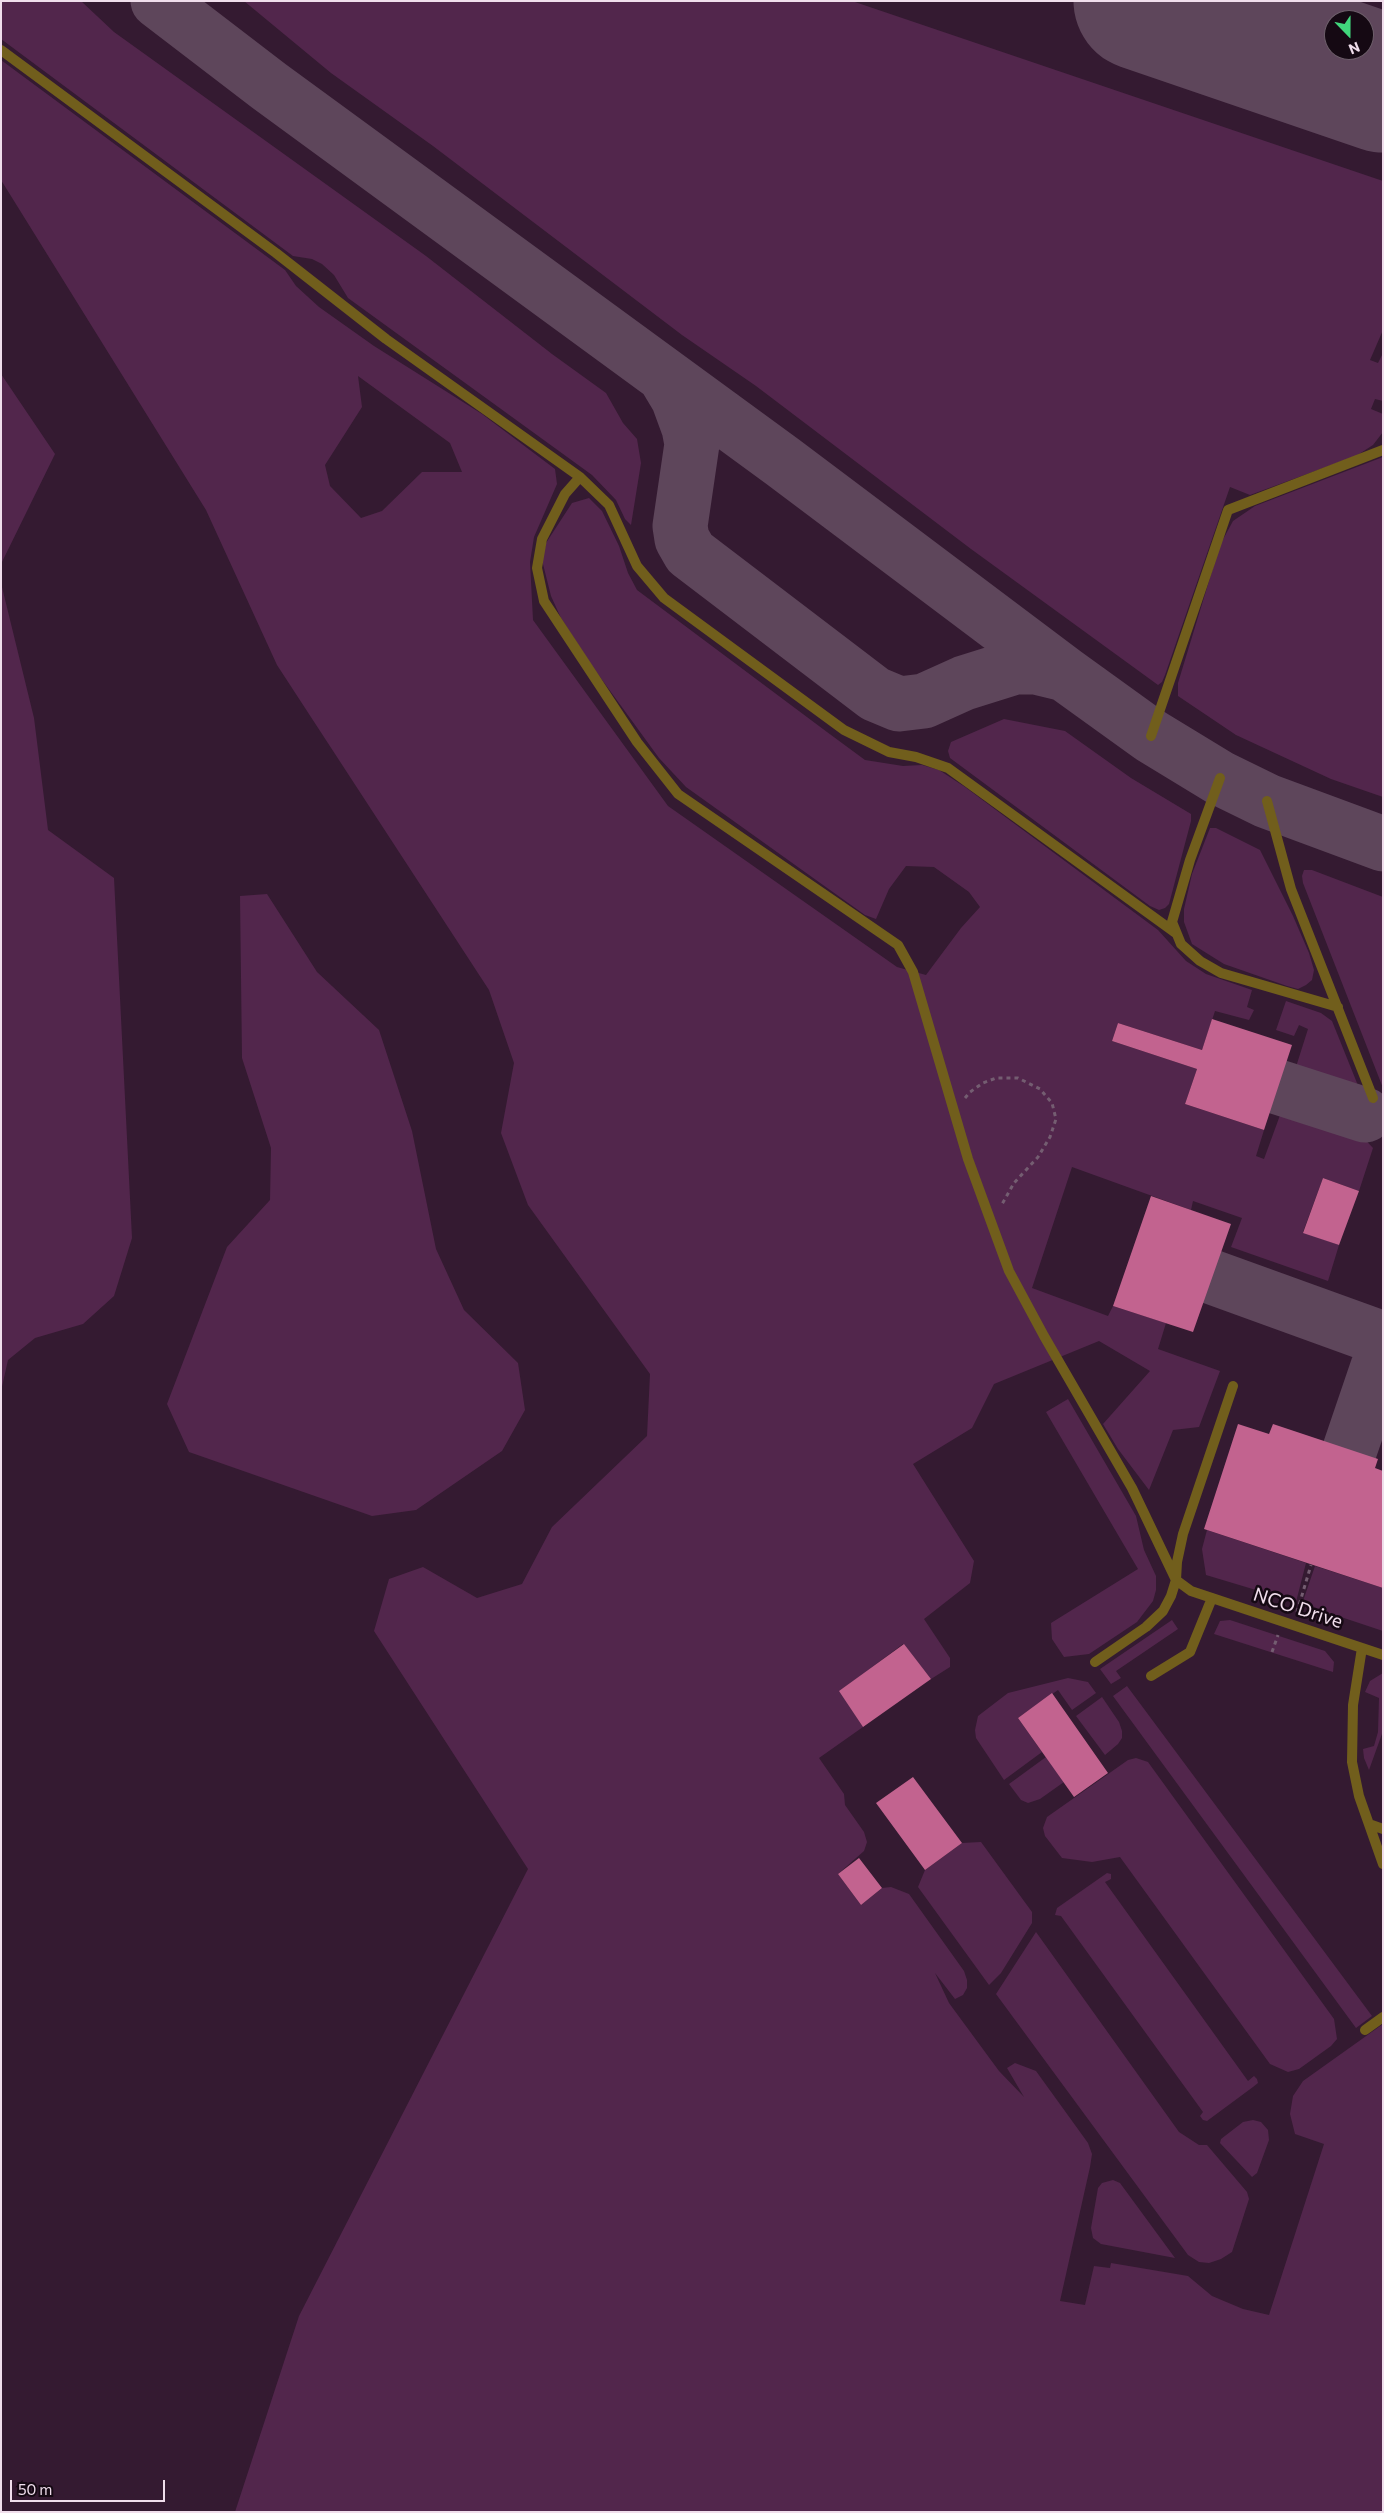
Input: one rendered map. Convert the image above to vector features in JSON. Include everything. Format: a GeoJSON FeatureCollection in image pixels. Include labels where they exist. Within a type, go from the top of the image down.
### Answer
{"type":"FeatureCollection","features":[{"type":"Feature","properties":{"kind":"lane"},"geometry":{"type":"LineString","coordinates":[[1,50],[276,253],[386,339],[580,477],[609,505],[637,566],[664,598],[844,730],[889,752],[916,757],[948,768],[1177,934]]}},
{"type":"Feature","properties":{"kind":"lane"},"geometry":{"type":"LineString","coordinates":[[1151,736],[1228,510],[1383,450]]}},
{"type":"Feature","properties":{"kind":"lane"},"geometry":{"type":"LineString","coordinates":[[580,477],[566,494],[542,539],[537,568],[544,600],[637,742],[678,794],[898,945],[913,972],[956,1122],[988,1219],[1009,1271],[1044,1336],[1132,1488],[1176,1580]]}},
{"type":"Feature","properties":{"kind":"lane"},"geometry":{"type":"LineString","coordinates":[[1220,778],[1179,894],[1172,922],[1182,944],[1200,961],[1221,973],[1338,1007]]}},
{"type":"Feature","properties":{"kind":"lane"},"geometry":{"type":"LineString","coordinates":[[1267,802],[1290,889],[1373,1098]]}},
{"type":"Feature","properties":{"kind":"lane"},"geometry":{"type":"LineString","coordinates":[[1095,1662],[1146,1627],[1162,1611],[1171,1596],[1176,1580],[1183,1534],[1234,1386]]}},
{"type":"Feature","properties":{"kind":"lane","name":"NCO Drive"},"geometry":{"type":"LineString","coordinates":[[1176,1580],[1191,1591],[1202,1595],[1383,1655]]}},
{"type":"Feature","properties":{"kind":"lane"},"geometry":{"type":"LineString","coordinates":[[1151,1676],[1190,1652],[1212,1598]]}},
{"type":"Feature","properties":{"kind":"lane"},"geometry":{"type":"LineString","coordinates":[[1362,1648],[1353,1705],[1352,1762],[1359,1796],[1383,1864]]}},
{"type":"Feature","properties":{"kind":"lane"},"geometry":{"type":"LineString","coordinates":[[1369,1824],[1383,1829]]}},
{"type":"Feature","properties":{"kind":"lane"},"geometry":{"type":"LineString","coordinates":[[1365,2030],[1383,2017]]}},
{"type":"Feature","properties":{"kind":"path"},"geometry":{"type":"LineString","coordinates":[[956,1122],[962,1103],[970,1092],[996,1078],[1018,1078],[1040,1088],[1052,1103],[1056,1119],[1050,1138],[1038,1157],[1014,1183],[1000,1209]]}},
{"type":"Feature","properties":{"kind":"path"},"geometry":{"type":"LineString","coordinates":[[1293,1625],[1311,1565]]}},
{"type":"Feature","properties":{"kind":"shaded area"},"geometry":{"type":"Polygon","coordinates":[[[1,1],[81,1],[114,32],[426,256],[552,354],[606,393],[623,423],[637,439],[641,463],[631,525],[625,519],[616,500],[592,475],[348,298],[334,275],[322,264],[312,259],[293,256],[1,39],[1,1]]]}},
{"type":"Feature","properties":{"kind":"shaded area"},"geometry":{"type":"Polygon","coordinates":[[[244,1],[852,1],[1383,181],[1383,330],[1370,360],[1378,363],[1383,353],[1383,401],[1375,399],[1371,409],[1383,414],[1383,432],[1373,445],[1356,456],[1250,495],[1230,487],[1165,675],[1162,682],[1158,685],[971,549],[756,386],[682,335],[433,146],[331,73],[244,1]]]}},
{"type":"Feature","properties":{"kind":"shaded area"},"geometry":{"type":"Polygon","coordinates":[[[1,60],[285,270],[296,286],[319,307],[374,346],[482,414],[555,469],[557,484],[534,537],[530,562],[533,620],[668,806],[897,967],[926,975],[961,928],[980,907],[969,892],[934,867],[906,866],[889,889],[876,919],[865,915],[686,787],[659,758],[592,666],[561,618],[551,596],[542,560],[546,543],[572,503],[589,498],[602,511],[637,590],[827,732],[865,760],[903,766],[922,765],[939,770],[965,787],[1158,930],[1186,961],[1206,974],[1252,990],[1247,1007],[1254,1010],[1249,1020],[1215,1011],[1202,1050],[1118,1023],[1112,1041],[1197,1069],[1185,1104],[1264,1130],[1256,1156],[1264,1159],[1283,1107],[1358,1132],[1373,1148],[1359,1191],[1323,1178],[1303,1232],[1339,1245],[1328,1281],[1231,1247],[1242,1218],[1193,1201],[1191,1210],[1072,1167],[1032,1288],[1108,1316],[1113,1306],[1166,1323],[1158,1349],[1220,1371],[1199,1427],[1173,1430],[1149,1490],[1118,1449],[1103,1424],[1150,1371],[1099,1341],[994,1384],[972,1428],[913,1464],[974,1561],[970,1583],[924,1619],[950,1658],[950,1667],[931,1679],[903,1644],[840,1691],[863,1727],[819,1758],[844,1794],[845,1805],[864,1832],[867,1842],[864,1851],[838,1874],[861,1905],[882,1888],[891,1887],[909,1894],[964,1971],[967,1988],[963,1995],[955,1999],[935,1973],[949,2003],[999,2071],[1024,2097],[1007,2068],[1015,2063],[1036,2071],[1088,2143],[1092,2154],[1090,2167],[1060,2301],[1085,2305],[1094,2266],[1110,2268],[1111,2263],[1188,2276],[1212,2296],[1243,2309],[1269,2315],[1324,2144],[1295,2134],[1290,2114],[1293,2096],[1303,2081],[1383,2024],[1383,2512],[235,2512],[299,2316],[528,1869],[374,1631],[389,1579],[423,1567],[477,1598],[522,1584],[552,1527],[647,1436],[650,1374],[528,1205],[501,1133],[514,1063],[489,990],[277,665],[206,510],[1,180],[1,60]],[[358,376],[362,407],[325,465],[330,486],[361,518],[382,511],[422,472],[462,472],[450,443],[358,376]]]}},
{"type":"Feature","properties":{"kind":"shaded area"},"geometry":{"type":"Polygon","coordinates":[[[1,374],[55,454],[1,564],[1,374]]]}},
{"type":"Feature","properties":{"kind":"shaded area"},"geometry":{"type":"Polygon","coordinates":[[[1383,457],[1383,797],[1331,779],[1236,735],[1178,696],[1178,683],[1220,545],[1233,521],[1255,506],[1383,457]]]}},
{"type":"Feature","properties":{"kind":"shaded area"},"geometry":{"type":"Polygon","coordinates":[[[1,583],[34,718],[48,830],[114,878],[132,1238],[114,1296],[83,1324],[35,1338],[8,1360],[1,1391],[1,583]]]}},
{"type":"Feature","properties":{"kind":"shaded area"},"geometry":{"type":"Polygon","coordinates":[[[1004,719],[1065,731],[1131,778],[1191,814],[1191,821],[1169,904],[1165,908],[1159,910],[1150,906],[950,758],[948,751],[951,742],[1004,719]]]}},
{"type":"Feature","properties":{"kind":"shaded area"},"geometry":{"type":"Polygon","coordinates":[[[1210,828],[1216,828],[1260,850],[1309,953],[1314,970],[1312,980],[1306,985],[1298,989],[1224,964],[1192,944],[1184,922],[1184,909],[1192,874],[1210,828]]]}},
{"type":"Feature","properties":{"kind":"shaded area"},"geometry":{"type":"Polygon","coordinates":[[[1304,870],[1312,870],[1383,897],[1383,1088],[1303,883],[1302,876],[1304,870]]]}},
{"type":"Feature","properties":{"kind":"shaded area"},"geometry":{"type":"Polygon","coordinates":[[[267,894],[317,972],[379,1030],[412,1131],[436,1249],[464,1310],[518,1363],[525,1410],[502,1451],[416,1510],[372,1516],[189,1452],[167,1404],[227,1247],[270,1200],[271,1148],[242,1058],[240,896],[267,894]]]}},
{"type":"Feature","properties":{"kind":"shaded area"},"geometry":{"type":"Polygon","coordinates":[[[1286,1001],[1321,1013],[1332,1021],[1357,1083],[1356,1092],[1295,1070],[1308,1029],[1299,1025],[1294,1036],[1276,1030],[1286,1001]]]}},
{"type":"Feature","properties":{"kind":"shaded area"},"geometry":{"type":"Polygon","coordinates":[[[1068,1399],[1136,1516],[1144,1550],[1156,1576],[1156,1590],[1153,1601],[1137,1622],[1089,1654],[1064,1657],[1052,1639],[1051,1623],[1138,1569],[1046,1412],[1068,1399]]]}},
{"type":"Feature","properties":{"kind":"shaded area"},"geometry":{"type":"Polygon","coordinates":[[[1207,1530],[1306,1563],[1296,1602],[1206,1575],[1202,1549],[1207,1530]]]}},
{"type":"Feature","properties":{"kind":"shaded area"},"geometry":{"type":"Polygon","coordinates":[[[1315,1566],[1383,1588],[1383,1631],[1302,1604],[1315,1566]]]}},
{"type":"Feature","properties":{"kind":"shaded area"},"geometry":{"type":"Polygon","coordinates":[[[1172,1620],[1178,1629],[1116,1671],[1121,1678],[1111,1684],[1100,1669],[1172,1620]]]}},
{"type":"Feature","properties":{"kind":"shaded area"},"geometry":{"type":"Polygon","coordinates":[[[1230,1620],[1325,1651],[1334,1662],[1333,1672],[1214,1634],[1220,1621],[1230,1620]]]}},
{"type":"Feature","properties":{"kind":"shaded area"},"geometry":{"type":"Polygon","coordinates":[[[1383,1673],[1383,1731],[1369,1770],[1364,1758],[1363,1749],[1374,1746],[1378,1732],[1379,1698],[1365,1692],[1370,1681],[1383,1673]]]}},
{"type":"Feature","properties":{"kind":"shaded area"},"geometry":{"type":"Polygon","coordinates":[[[1068,1678],[1088,1682],[1096,1693],[1072,1710],[1058,1690],[1018,1718],[1042,1752],[1004,1780],[976,1738],[975,1730],[978,1716],[1008,1693],[1068,1678]]]}},
{"type":"Feature","properties":{"kind":"shaded area"},"geometry":{"type":"Polygon","coordinates":[[[1127,1686],[1372,2016],[1356,2028],[1113,1696],[1127,1686]]]}},
{"type":"Feature","properties":{"kind":"shaded area"},"geometry":{"type":"Polygon","coordinates":[[[1102,1697],[1119,1722],[1122,1731],[1122,1738],[1118,1744],[1105,1755],[1076,1716],[1102,1697]]]}},
{"type":"Feature","properties":{"kind":"shaded area"},"geometry":{"type":"Polygon","coordinates":[[[1046,1757],[1064,1782],[1040,1799],[1028,1803],[1021,1800],[1009,1784],[1046,1757]]]}},
{"type":"Feature","properties":{"kind":"shaded area"},"geometry":{"type":"Polygon","coordinates":[[[1136,1758],[1148,1762],[1334,2019],[1337,2039],[1331,2046],[1299,2069],[1288,2072],[1270,2064],[1120,1857],[1092,1862],[1062,1858],[1045,1836],[1043,1828],[1047,1817],[1128,1760],[1136,1758]]]}},
{"type":"Feature","properties":{"kind":"shaded area"},"geometry":{"type":"Polygon","coordinates":[[[981,1842],[1032,1912],[1032,1923],[1001,1973],[989,1985],[918,1887],[925,1870],[962,1843],[981,1842]]]}},
{"type":"Feature","properties":{"kind":"shaded area"},"geometry":{"type":"Polygon","coordinates":[[[1107,1873],[1111,1874],[1111,1879],[1105,1882],[1248,2081],[1254,2076],[1257,2079],[1258,2083],[1207,2121],[1203,2120],[1200,2116],[1203,2112],[1061,1916],[1055,1915],[1057,1908],[1107,1873]]]}},
{"type":"Feature","properties":{"kind":"shaded area"},"geometry":{"type":"Polygon","coordinates":[[[1036,1932],[1179,2132],[1199,2145],[1207,2145],[1247,2192],[1249,2199],[1232,2252],[1221,2259],[1209,2263],[1199,2262],[1188,2255],[996,1994],[1036,1932]]]}},
{"type":"Feature","properties":{"kind":"shaded area"},"geometry":{"type":"Polygon","coordinates":[[[1253,2120],[1261,2122],[1268,2130],[1269,2140],[1257,2173],[1252,2177],[1220,2143],[1221,2139],[1243,2122],[1253,2120]]]}},
{"type":"Feature","properties":{"kind":"shaded area"},"geometry":{"type":"Polygon","coordinates":[[[1113,2180],[1120,2183],[1175,2258],[1101,2244],[1093,2238],[1091,2228],[1098,2188],[1102,2183],[1113,2180]]]}},
{"type":"Feature","properties":{"kind":"building"},"geometry":{"type":"Polygon","coordinates":[[[1212,1019],[1292,1045],[1264,1130],[1185,1104],[1197,1069],[1112,1041],[1118,1023],[1202,1050],[1212,1019]]]}},
{"type":"Feature","properties":{"kind":"building"},"geometry":{"type":"Polygon","coordinates":[[[1323,1178],[1359,1191],[1339,1245],[1303,1233],[1323,1178]]]}},
{"type":"Feature","properties":{"kind":"building"},"geometry":{"type":"Polygon","coordinates":[[[1151,1196],[1231,1224],[1193,1332],[1113,1306],[1151,1196]]]}},
{"type":"Feature","properties":{"kind":"building"},"geometry":{"type":"Polygon","coordinates":[[[1238,1424],[1269,1434],[1273,1424],[1378,1459],[1375,1468],[1383,1471],[1383,1588],[1204,1529],[1238,1424]]]}},
{"type":"Feature","properties":{"kind":"building"},"geometry":{"type":"Polygon","coordinates":[[[904,1644],[931,1679],[863,1727],[839,1691],[904,1644]]]}},
{"type":"Feature","properties":{"kind":"building"},"geometry":{"type":"Polygon","coordinates":[[[1052,1693],[1108,1773],[1074,1797],[1018,1718],[1052,1693]]]}},
{"type":"Feature","properties":{"kind":"building"},"geometry":{"type":"Polygon","coordinates":[[[913,1777],[962,1843],[925,1870],[876,1803],[913,1777]]]}},
{"type":"Feature","properties":{"kind":"building"},"geometry":{"type":"Polygon","coordinates":[[[859,1858],[882,1888],[861,1905],[838,1874],[859,1858]]]}},
{"type":"Feature","properties":{"kind":"taxiway"},"geometry":{"type":"LineString","coordinates":[[158,1],[269,86],[783,462],[1065,674],[1151,736],[1220,778],[1267,801],[1383,844]]}},
{"type":"Feature","properties":{"kind":"taxiway"},"geometry":{"type":"LineString","coordinates":[[666,378],[678,398],[689,428],[692,444],[680,526],[682,539],[690,553],[875,694],[899,704],[924,701],[964,683],[1015,667],[1036,667],[1065,674]]}},
{"type":"Feature","properties":{"kind":"taxiway"},"geometry":{"type":"LineString","coordinates":[[1278,1087],[1365,1115]]}},
{"type":"Feature","properties":{"kind":"taxiway"},"geometry":{"type":"LineString","coordinates":[[1212,1277],[1383,1339]]}},
{"type":"Feature","properties":{"kind":"taxiway"},"geometry":{"type":"LineString","coordinates":[[1350,1449],[1383,1352]]}},
{"type":"Feature","properties":{"kind":"runway"},"geometry":{"type":"LineString","coordinates":[[1143,1],[1383,83]]}}]}
